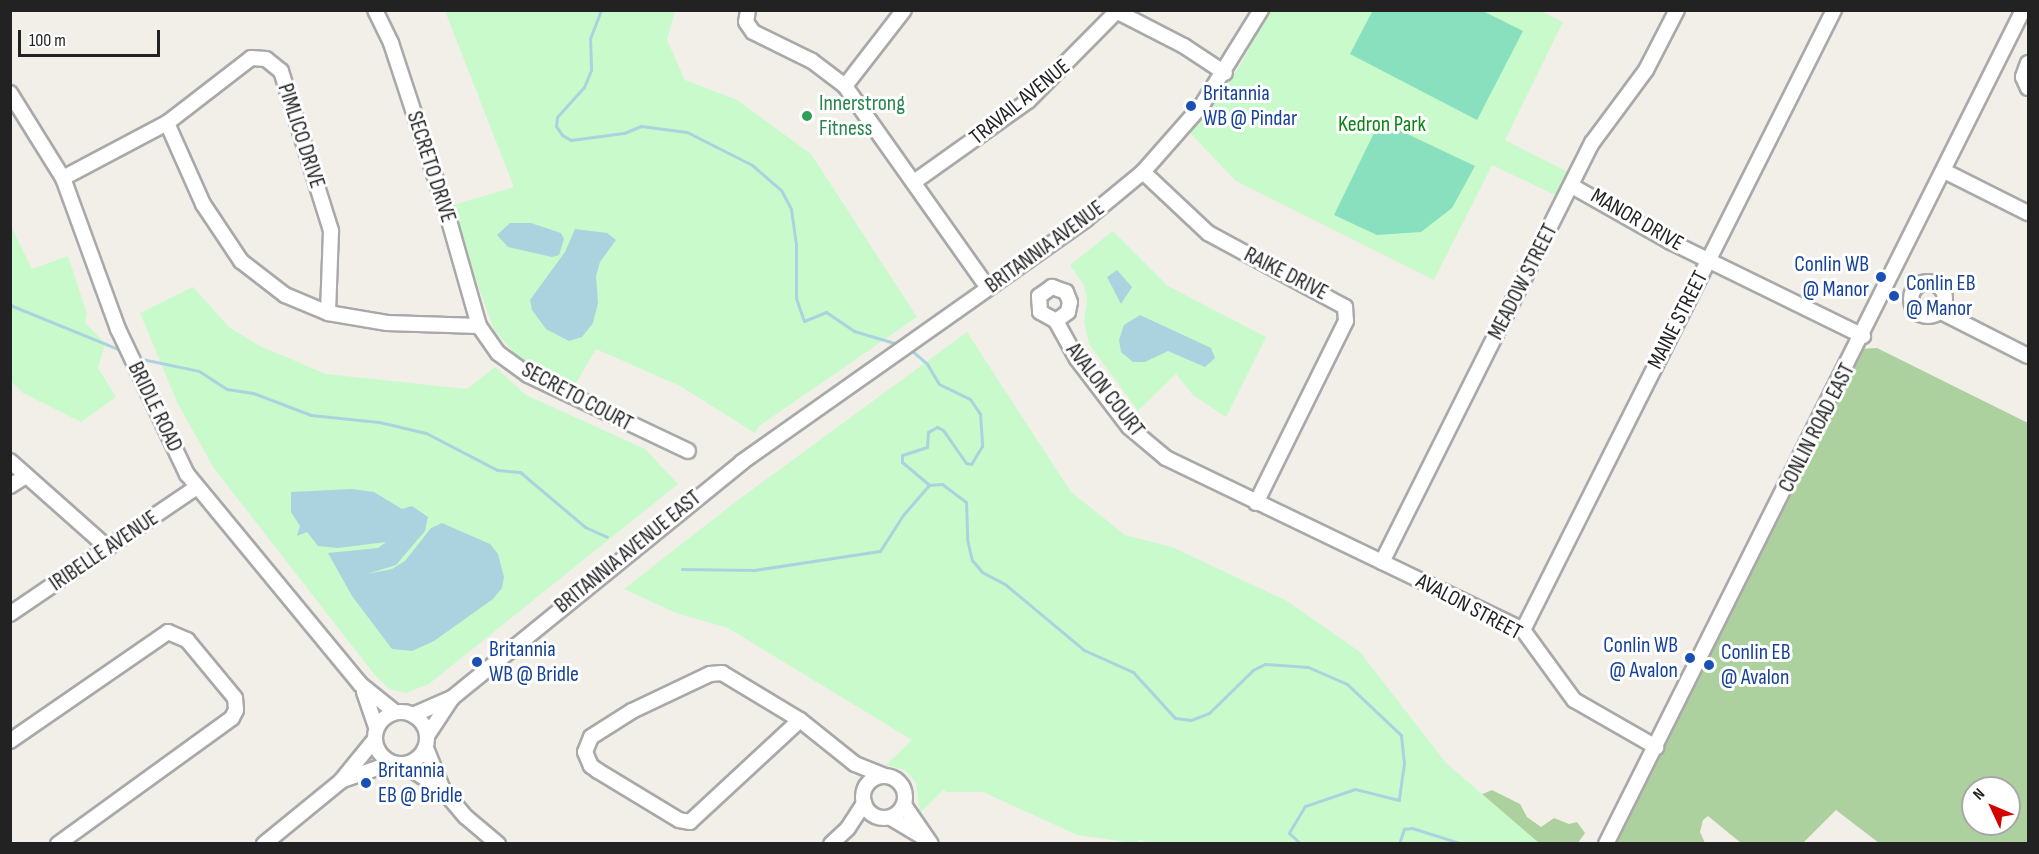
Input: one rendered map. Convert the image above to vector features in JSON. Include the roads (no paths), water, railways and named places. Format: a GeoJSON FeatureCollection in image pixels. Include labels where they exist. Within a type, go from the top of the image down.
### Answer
{"type":"FeatureCollection","features":[{"type":"Feature","properties":{"kind":"street","name":"SECRETO DRIVE"},"geometry":{"type":"LineString","coordinates":[[375,10],[391,43],[446,210],[478,326]]}},
{"type":"Feature","properties":{"kind":"street"},"geometry":{"type":"LineString","coordinates":[[748,10],[746,22],[753,32],[812,62],[845,86],[988,288]]}},
{"type":"Feature","properties":{"kind":"street"},"geometry":{"type":"LineString","coordinates":[[845,86],[904,10]]}},
{"type":"Feature","properties":{"kind":"street","name":"BRITANNIA AVENUE"},"geometry":{"type":"LineString","coordinates":[[781,434],[937,325],[1143,172],[1173,142],[1225,73],[1261,10]]}},
{"type":"Feature","properties":{"kind":"street","name":"MEADOW STREET"},"geometry":{"type":"LineString","coordinates":[[1382,562],[1592,143],[1646,70],[1677,10]]}},
{"type":"Feature","properties":{"kind":"street","name":"MAINE STREET"},"geometry":{"type":"LineString","coordinates":[[1523,630],[1833,10]]}},
{"type":"Feature","properties":{"kind":"street","name":"CONLIN ROAD EAST"},"geometry":{"type":"LineString","coordinates":[[1606,843],[1863,336],[2023,10]]}},
{"type":"Feature","properties":{"kind":"street"},"geometry":{"type":"LineString","coordinates":[[1115,11],[1184,46],[1225,73]]}},
{"type":"Feature","properties":{"kind":"street","name":"TRAVAIL AVENUE"},"geometry":{"type":"LineString","coordinates":[[914,182],[1028,101],[1115,11]]}},
{"type":"Feature","properties":{"kind":"street","name":"PIMLICO DRIVE"},"geometry":{"type":"LineString","coordinates":[[63,178],[167,123],[251,58],[266,59],[281,71],[332,231],[328,313]]}},
{"type":"Feature","properties":{"kind":"street"},"geometry":{"type":"LineString","coordinates":[[2028,63],[2023,77],[2028,88]]}},
{"type":"Feature","properties":{"kind":"street","name":"BRIDLE ROAD"},"geometry":{"type":"LineString","coordinates":[[10,93],[63,178],[118,329],[197,487],[360,684],[372,706],[376,734]]}},
{"type":"Feature","properties":{"kind":"street"},"geometry":{"type":"LineString","coordinates":[[167,123],[203,204],[241,261],[285,295],[328,313],[387,323],[478,326]]}},
{"type":"Feature","properties":{"kind":"street"},"geometry":{"type":"LineString","coordinates":[[1944,171],[2028,213]]}},
{"type":"Feature","properties":{"kind":"street","name":"RAIKE DRIVE"},"geometry":{"type":"LineString","coordinates":[[1143,172],[1208,233],[1345,307],[1346,321],[1256,503]]}},
{"type":"Feature","properties":{"kind":"street","name":"MANOR DRIVE"},"geometry":{"type":"LineString","coordinates":[[1572,186],[1709,260],[1863,336]]}},
{"type":"Feature","properties":{"kind":"street"},"geometry":{"type":"LineString","coordinates":[[1941,312],[2028,356]]}},
{"type":"Feature","properties":{"kind":"street","name":"AVALON COURT"},"geometry":{"type":"LineString","coordinates":[[1056,321],[1092,381],[1149,446],[1186,471],[1256,503]]}},
{"type":"Feature","properties":{"kind":"street","name":"SECRETO COURT"},"geometry":{"type":"LineString","coordinates":[[478,326],[498,352],[528,375],[688,452]]}},
{"type":"Feature","properties":{"kind":"street","name":"BRITANNIA AVENUE EAST"},"geometry":{"type":"LineString","coordinates":[[413,715],[452,698],[545,619],[781,434]]}},
{"type":"Feature","properties":{"kind":"street"},"geometry":{"type":"LineString","coordinates":[[10,461],[108,548]]}},
{"type":"Feature","properties":{"kind":"street"},"geometry":{"type":"LineString","coordinates":[[10,486],[26,476]]}},
{"type":"Feature","properties":{"kind":"street","name":"IRIBELLE AVENUE"},"geometry":{"type":"LineString","coordinates":[[10,614],[197,487]]}},
{"type":"Feature","properties":{"kind":"street","name":"AVALON STREET"},"geometry":{"type":"LineString","coordinates":[[1256,503],[1523,630],[1574,700],[1656,747]]}},
{"type":"Feature","properties":{"kind":"street"},"geometry":{"type":"LineString","coordinates":[[10,741],[168,632],[187,640],[235,698],[236,710],[231,718],[58,843]]}},
{"type":"Feature","properties":{"kind":"street"},"geometry":{"type":"LineString","coordinates":[[800,720],[690,822],[679,820],[598,771],[591,766],[585,752],[587,741],[614,721],[714,673],[729,676],[800,720],[855,764],[901,784],[906,795],[904,806],[927,840]]}},
{"type":"Feature","properties":{"kind":"street","name":"BRIDLE ROAD"},"geometry":{"type":"LineString","coordinates":[[360,684],[395,712]]}},
{"type":"Feature","properties":{"kind":"street","name":"BRITANNIA AVENUE EAST"},"geometry":{"type":"LineString","coordinates":[[427,742],[452,698]]}},
{"type":"Feature","properties":{"kind":"street"},"geometry":{"type":"LineString","coordinates":[[264,843],[341,781],[376,734],[384,718],[395,712],[413,715],[422,722],[443,790]]}},
{"type":"Feature","properties":{"kind":"street"},"geometry":{"type":"LineString","coordinates":[[376,734],[378,751],[443,790],[466,817],[498,843]]}},
{"type":"Feature","properties":{"kind":"street"},"geometry":{"type":"LineString","coordinates":[[341,781],[397,763],[416,760],[427,742]]}},
{"type":"Feature","properties":{"kind":"street"},"geometry":{"type":"LineString","coordinates":[[855,764],[864,798],[872,814],[886,818],[927,840]]}},
{"type":"Feature","properties":{"kind":"street"},"geometry":{"type":"LineString","coordinates":[[831,843],[848,828],[871,781],[884,776]]}},
{"type":"Feature","properties":{"kind":"street"},"geometry":{"type":"LineString","coordinates":[[848,828],[886,818],[904,806]]}},
{"type":"Feature","properties":{"kind":"water"},"geometry":{"type":"Polygon","coordinates":[[[510,223],[531,223],[561,233],[564,239],[559,255],[552,257],[508,247],[497,235],[510,223]]]}},
{"type":"Feature","properties":{"kind":"water"},"geometry":{"type":"Polygon","coordinates":[[[575,229],[607,233],[616,240],[600,262],[596,276],[598,303],[593,323],[582,337],[569,341],[546,329],[532,310],[530,300],[565,252],[575,229]]]}},
{"type":"Feature","properties":{"kind":"water"},"geometry":{"type":"Polygon","coordinates":[[[1117,270],[1132,287],[1121,304],[1107,277],[1117,270]]]}},
{"type":"Feature","properties":{"kind":"water"},"geometry":{"type":"Polygon","coordinates":[[[1140,315],[1211,348],[1215,358],[1205,367],[1168,351],[1145,362],[1133,362],[1121,352],[1119,340],[1124,325],[1140,315]]]}},
{"type":"Feature","properties":{"kind":"water"},"geometry":{"type":"Polygon","coordinates":[[[352,489],[374,492],[402,509],[412,506],[428,517],[425,531],[396,565],[367,574],[392,569],[405,561],[431,528],[442,523],[490,544],[498,554],[504,577],[502,588],[493,599],[434,641],[412,651],[392,649],[352,596],[328,553],[378,548],[386,542],[338,548],[318,546],[307,532],[297,536],[300,526],[291,512],[291,492],[352,489]]]}},
{"type":"Feature","properties":{"kind":"waterway"},"geometry":{"type":"LineString","coordinates":[[601,10],[590,38],[591,70],[584,87],[557,117],[556,126],[562,135],[571,140],[624,133],[641,126],[687,132],[752,165],[781,190],[791,209],[796,244],[796,298],[804,321],[826,312],[854,331],[901,345]]}},
{"type":"Feature","properties":{"kind":"waterway"},"geometry":{"type":"LineString","coordinates":[[10,305],[120,350]]}},
{"type":"Feature","properties":{"kind":"waterway"},"geometry":{"type":"LineString","coordinates":[[910,349],[927,364],[939,384],[970,399],[980,414],[982,446],[971,464],[966,463],[943,430],[937,427],[928,432],[927,447],[902,455],[902,462],[929,485],[942,484],[966,502],[967,539],[972,560],[982,572],[1006,585],[1084,650],[1133,672],[1175,718],[1191,720],[1209,713],[1253,670],[1265,664],[1308,667],[1347,684],[1401,735],[1404,763],[1399,800],[1355,789],[1305,806],[1289,833],[1301,844]]}},
{"type":"Feature","properties":{"kind":"waterway"},"geometry":{"type":"LineString","coordinates":[[137,358],[199,371],[227,389],[253,393],[311,415],[379,422],[426,433],[497,470],[520,472],[585,527],[607,537]]}},
{"type":"Feature","properties":{"kind":"waterway"},"geometry":{"type":"LineString","coordinates":[[682,569],[754,570],[880,551],[903,515],[929,485]]}},
{"type":"Feature","properties":{"kind":"waterway"},"geometry":{"type":"LineString","coordinates":[[1399,844],[1404,829],[1412,828],[1463,844]]}},
{"type":"Feature","properties":{"kind":"place","name":"Britannia WB @ Pindar"},"geometry":{"type":"Point","coordinates":[1191,106]}},
{"type":"Feature","properties":{"kind":"place","name":"Innerstrong Fitness"},"geometry":{"type":"Point","coordinates":[807,116]}},
{"type":"Feature","properties":{"kind":"place","name":"Conlin WB @ Manor"},"geometry":{"type":"Point","coordinates":[1881,277]}},
{"type":"Feature","properties":{"kind":"place","name":"Conlin EB @ Manor"},"geometry":{"type":"Point","coordinates":[1894,296]}},
{"type":"Feature","properties":{"kind":"place","name":"Conlin WB @ Avalon"},"geometry":{"type":"Point","coordinates":[1690,658]}},
{"type":"Feature","properties":{"kind":"place","name":"Britannia WB @ Bridle"},"geometry":{"type":"Point","coordinates":[477,662]}},
{"type":"Feature","properties":{"kind":"place","name":"Conlin EB @ Avalon"},"geometry":{"type":"Point","coordinates":[1709,665]}},
{"type":"Feature","properties":{"kind":"place","name":"Britannia EB @ Bridle"},"geometry":{"type":"Point","coordinates":[366,783]}},
{"type":"Feature","properties":{"kind":"park label","name":"Kedron Park"},"geometry":{"type":"Point","coordinates":[1382,125]}}]}
